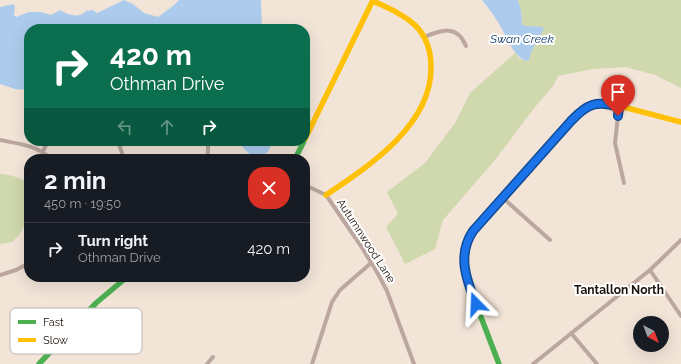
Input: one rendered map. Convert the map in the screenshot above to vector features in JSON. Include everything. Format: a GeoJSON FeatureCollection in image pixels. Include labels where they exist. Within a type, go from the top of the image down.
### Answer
{"type":"FeatureCollection","features":[{"type":"Feature","properties":{"kind":"street"},"geometry":{"type":"LineString","coordinates":[[310,128],[373,0],[398,13],[411,22],[424,37],[428,46],[431,60],[432,79],[427,96],[418,114],[374,161],[326,195]]}},
{"type":"Feature","properties":{"kind":"street"},"geometry":{"type":"LineString","coordinates":[[424,37],[442,31],[454,32],[463,39],[466,46]]}},
{"type":"Feature","properties":{"kind":"street"},"geometry":{"type":"LineString","coordinates":[[499,364],[471,291],[464,263],[465,250],[471,234],[478,224],[571,121],[589,106],[599,103],[607,103],[681,122]]}},
{"type":"Feature","properties":{"kind":"street"},"geometry":{"type":"LineString","coordinates":[[619,107],[615,143],[624,183]]}},
{"type":"Feature","properties":{"kind":"street"},"geometry":{"type":"LineString","coordinates":[[0,140],[24,144]]}},
{"type":"Feature","properties":{"kind":"street"},"geometry":{"type":"LineString","coordinates":[[34,146],[45,154]]}},
{"type":"Feature","properties":{"kind":"street"},"geometry":{"type":"LineString","coordinates":[[42,151],[45,146]]}},
{"type":"Feature","properties":{"kind":"street","name":"Autumnwood Lane"},"geometry":{"type":"LineString","coordinates":[[310,187],[326,195],[361,246],[387,291],[414,364]]}},
{"type":"Feature","properties":{"kind":"street"},"geometry":{"type":"LineString","coordinates":[[503,198],[550,240]]}},
{"type":"Feature","properties":{"kind":"street"},"geometry":{"type":"LineString","coordinates":[[533,364],[650,270],[681,240]]}},
{"type":"Feature","properties":{"kind":"street"},"geometry":{"type":"LineString","coordinates":[[312,364],[332,302],[340,290],[371,263]]}},
{"type":"Feature","properties":{"kind":"street"},"geometry":{"type":"LineString","coordinates":[[0,275],[24,266]]}},
{"type":"Feature","properties":{"kind":"street"},"geometry":{"type":"LineString","coordinates":[[650,270],[681,316]]}},
{"type":"Feature","properties":{"kind":"street"},"geometry":{"type":"LineString","coordinates":[[91,308],[120,282]]}},
{"type":"Feature","properties":{"kind":"street"},"geometry":{"type":"LineString","coordinates":[[571,333],[597,364]]}},
{"type":"Feature","properties":{"kind":"street"},"geometry":{"type":"LineString","coordinates":[[39,364],[48,354]]}},
{"type":"Feature","properties":{"kind":"street"},"geometry":{"type":"LineString","coordinates":[[207,364],[213,357]]}},
{"type":"Feature","properties":{"kind":"green space"},"geometry":{"type":"Polygon","coordinates":[[[518,0],[681,0],[681,88],[655,75],[626,67],[593,69],[558,76],[553,86],[535,107],[495,160],[443,220],[435,249],[405,264],[386,227],[398,214],[387,192],[425,163],[455,123],[470,93],[515,53],[520,59],[525,61],[529,60],[530,54],[540,37],[538,26],[529,27],[522,25],[521,10],[518,0]]]}},
{"type":"Feature","properties":{"kind":"green space"},"geometry":{"type":"Polygon","coordinates":[[[0,174],[16,177],[24,181],[24,226],[20,234],[12,242],[0,244],[0,174]]]}},
{"type":"Feature","properties":{"kind":"water"},"geometry":{"type":"Polygon","coordinates":[[[124,0],[133,4],[144,13],[158,17],[179,0],[261,0],[262,24],[24,24],[24,90],[15,89],[0,84],[0,7],[14,4],[14,15],[16,17],[29,12],[41,12],[51,15],[60,10],[70,15],[77,16],[86,11],[93,10],[97,13],[124,0]]]}},
{"type":"Feature","properties":{"kind":"water","name":"Swan Creek"},"geometry":{"type":"Polygon","coordinates":[[[482,0],[518,0],[521,10],[522,25],[544,28],[529,60],[525,61],[517,55],[490,10],[482,0]]]}},
{"type":"Feature","properties":{"kind":"water"},"geometry":{"type":"Polygon","coordinates":[[[242,146],[271,146],[268,152],[264,154],[250,154],[242,146]]]}},
{"type":"Feature","properties":{"kind":"traffic: fast"},"geometry":{"type":"LineString","coordinates":[[499,364],[471,291],[464,267],[465,250],[473,231],[579,113],[594,104],[612,104]]}},
{"type":"Feature","properties":{"kind":"traffic: fast"},"geometry":{"type":"LineString","coordinates":[[298,154],[302,146]]}},
{"type":"Feature","properties":{"kind":"traffic: fast"},"geometry":{"type":"LineString","coordinates":[[91,308],[121,282]]}},
{"type":"Feature","properties":{"kind":"traffic: fast"},"geometry":{"type":"LineString","coordinates":[[39,364],[48,354]]}},
{"type":"Feature","properties":{"kind":"traffic: slow"},"geometry":{"type":"LineString","coordinates":[[310,129],[373,0]]}},
{"type":"Feature","properties":{"kind":"traffic: slow"},"geometry":{"type":"LineString","coordinates":[[326,195],[361,171],[395,142],[410,125],[421,107],[429,88],[431,61],[427,44],[419,29],[405,18],[373,1]]}},
{"type":"Feature","properties":{"kind":"traffic: slow"},"geometry":{"type":"LineString","coordinates":[[612,104],[681,122]]}},
{"type":"Feature","properties":{"kind":"district","name":"Tantallon North"},"geometry":{"type":"Point","coordinates":[619,290]}},
{"type":"Feature","properties":{"kind":"route"},"geometry":{"type":"LineString","coordinates":[[476,304],[466,278],[464,255],[469,238],[478,224],[541,156],[577,114],[589,106],[607,103],[619,107],[618,116]]}}]}
